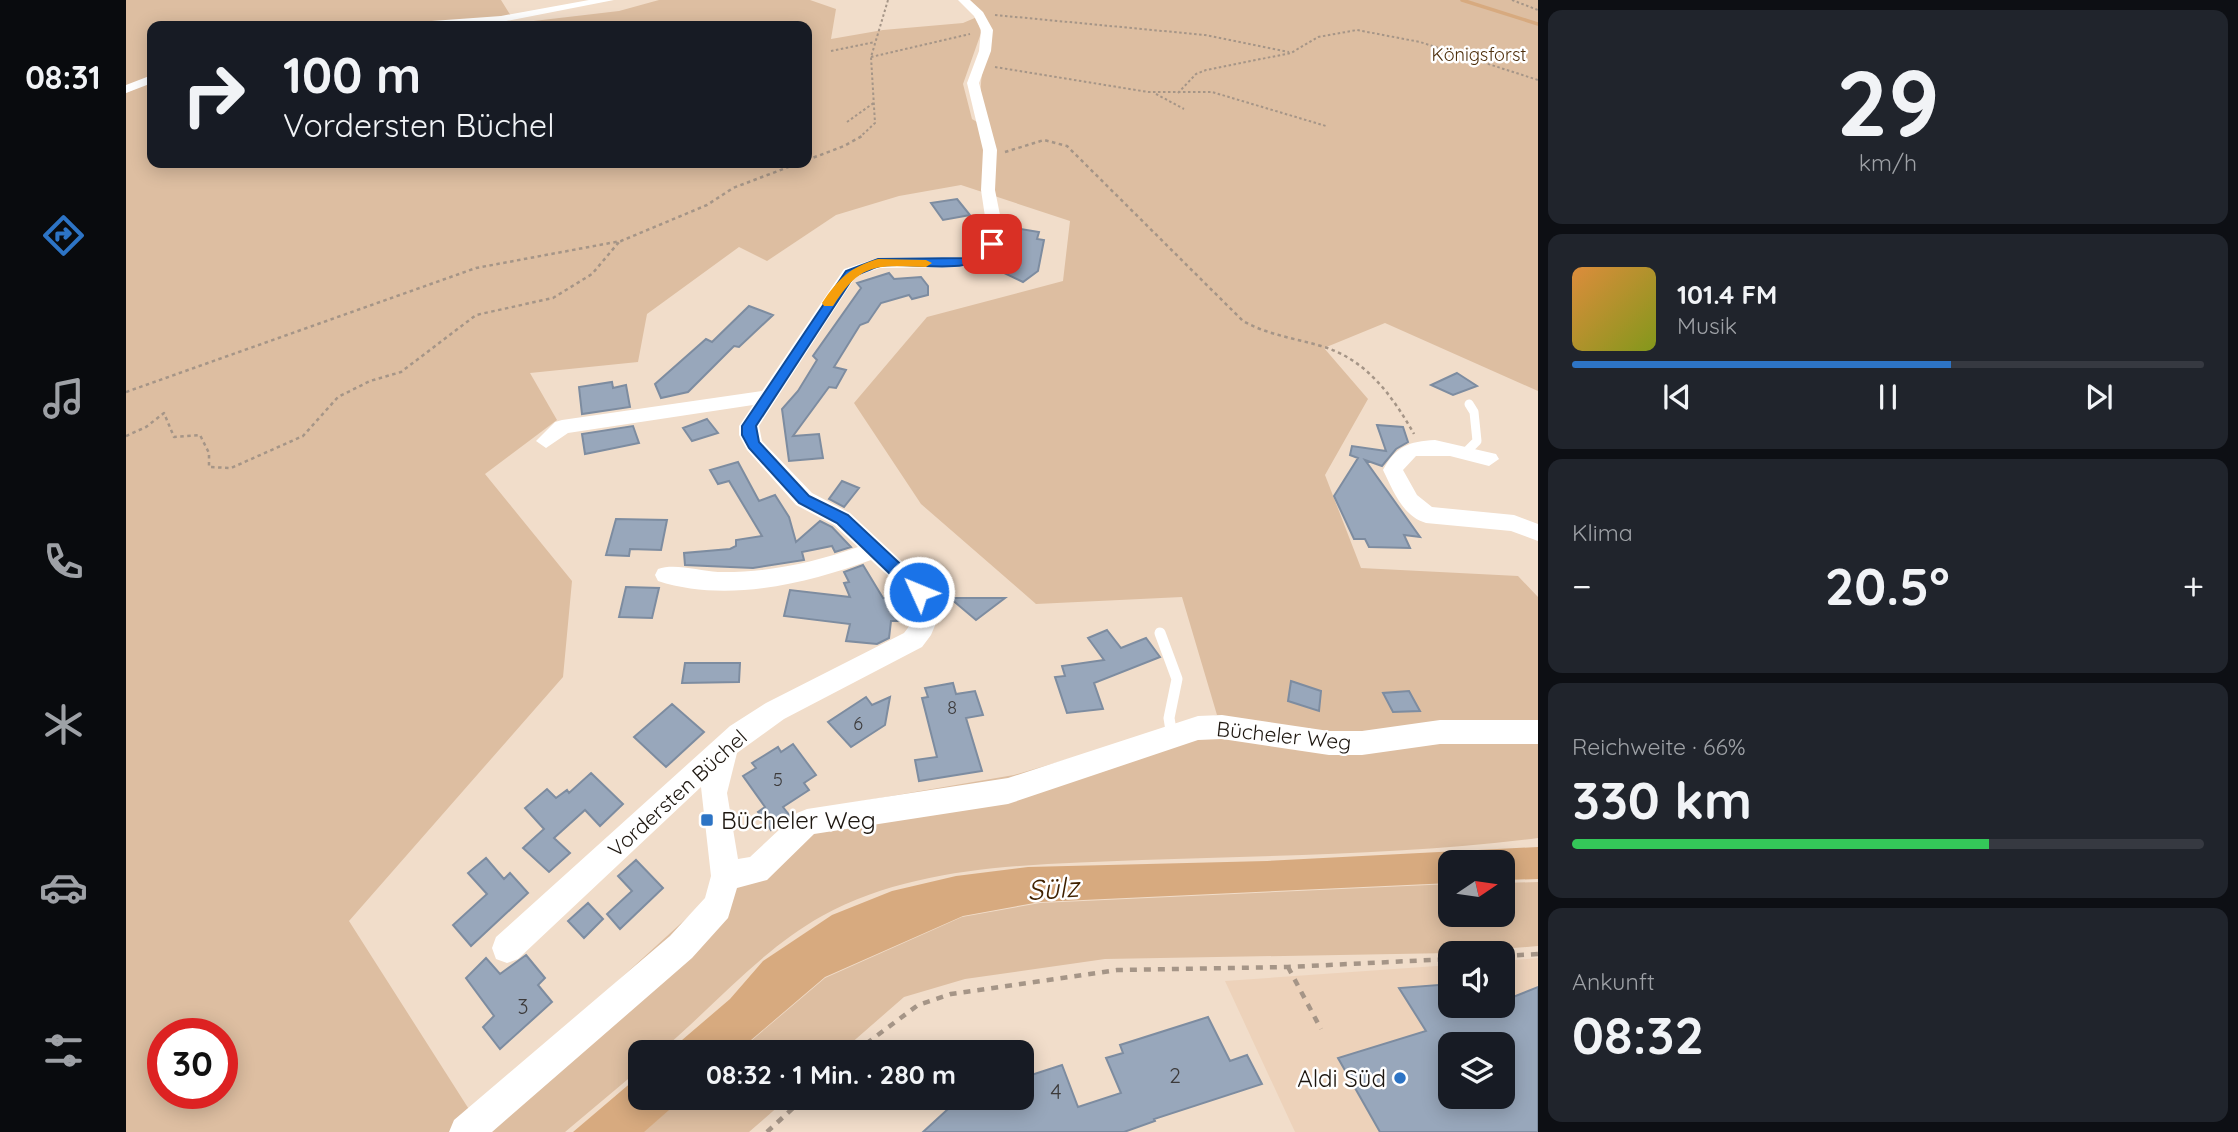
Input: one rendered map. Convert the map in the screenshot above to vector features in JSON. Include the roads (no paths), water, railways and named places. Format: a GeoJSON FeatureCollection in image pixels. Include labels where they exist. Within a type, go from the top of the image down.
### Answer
{"type":"FeatureCollection","features":[{"type":"Feature","properties":{"kind":"street"},"geometry":{"type":"LineString","coordinates":[[473,21],[501,19],[608,0]]}},
{"type":"Feature","properties":{"kind":"street","name":"Vordersten Büchel"},"geometry":{"type":"LineString","coordinates":[[507,948],[740,734],[775,711],[913,640],[923,628],[927,616],[919,592],[842,519],[804,499],[754,445],[749,435],[749,426],[850,273],[878,263],[967,262],[988,250],[995,237],[988,190],[990,158],[973,83],[988,42],[981,16],[964,0]]}},
{"type":"Feature","properties":{"kind":"street"},"geometry":{"type":"LineString","coordinates":[[126,89],[147,81]]}},
{"type":"Feature","properties":{"kind":"street"},"geometry":{"type":"LineString","coordinates":[[546,442],[562,427],[770,396]]}},
{"type":"Feature","properties":{"kind":"street"},"geometry":{"type":"LineString","coordinates":[[1489,458],[1467,451],[1421,447],[1396,459],[1393,470],[1398,485],[1419,512],[1434,516],[1514,523],[1538,533]]}},
{"type":"Feature","properties":{"kind":"street"},"geometry":{"type":"LineString","coordinates":[[666,575],[699,582],[773,576],[834,566],[875,550]]}},
{"type":"Feature","properties":{"kind":"street","name":"Bücheler Weg"},"geometry":{"type":"LineString","coordinates":[[726,876],[757,870],[807,822],[1008,792],[1198,728],[1222,727],[1329,743],[1362,743],[1440,732],[1538,732]]}},
{"type":"Feature","properties":{"kind":"street"},"geometry":{"type":"LineString","coordinates":[[466,1132],[681,947],[717,907],[726,876],[713,793],[717,769],[726,748]]}},
{"type":"Feature","properties":{"kind":"lane"},"geometry":{"type":"LineString","coordinates":[[1467,451],[1477,441],[1474,412],[1469,404]]}},
{"type":"Feature","properties":{"kind":"lane"},"geometry":{"type":"LineString","coordinates":[[1160,633],[1177,679],[1169,718],[1172,736]]}},
{"type":"Feature","properties":{"kind":"water"},"geometry":{"type":"Polygon","coordinates":[[[1538,847],[1538,879],[1516,880],[1516,850],[1480,850],[1538,847]]]}},
{"type":"Feature","properties":{"kind":"water","name":"Sülz"},"geometry":{"type":"Polygon","coordinates":[[[1438,852],[1438,884],[1040,902],[963,916],[825,977],[751,1040],[682,1040],[730,999],[763,961],[832,915],[892,891],[956,876],[1028,867],[1267,861],[1438,852]]]}},
{"type":"Feature","properties":{"kind":"water"},"geometry":{"type":"Polygon","coordinates":[[[628,1085],[628,1110],[669,1110],[644,1132],[573,1132],[628,1085]]]}},
{"type":"Feature","properties":{"kind":"waterway"},"geometry":{"type":"LineString","coordinates":[[1462,0],[1538,24]]}},
{"type":"Feature","properties":{"kind":"place","name":"Bücheler Weg"},"geometry":{"type":"Point","coordinates":[707,820]}},
{"type":"Feature","properties":{"kind":"place","name":"Aldi Süd"},"geometry":{"type":"Point","coordinates":[1400,1078]}},
{"type":"Feature","properties":{"kind":"park label","name":"Königsforst"},"geometry":{"type":"Point","coordinates":[1479,54]}}]}
